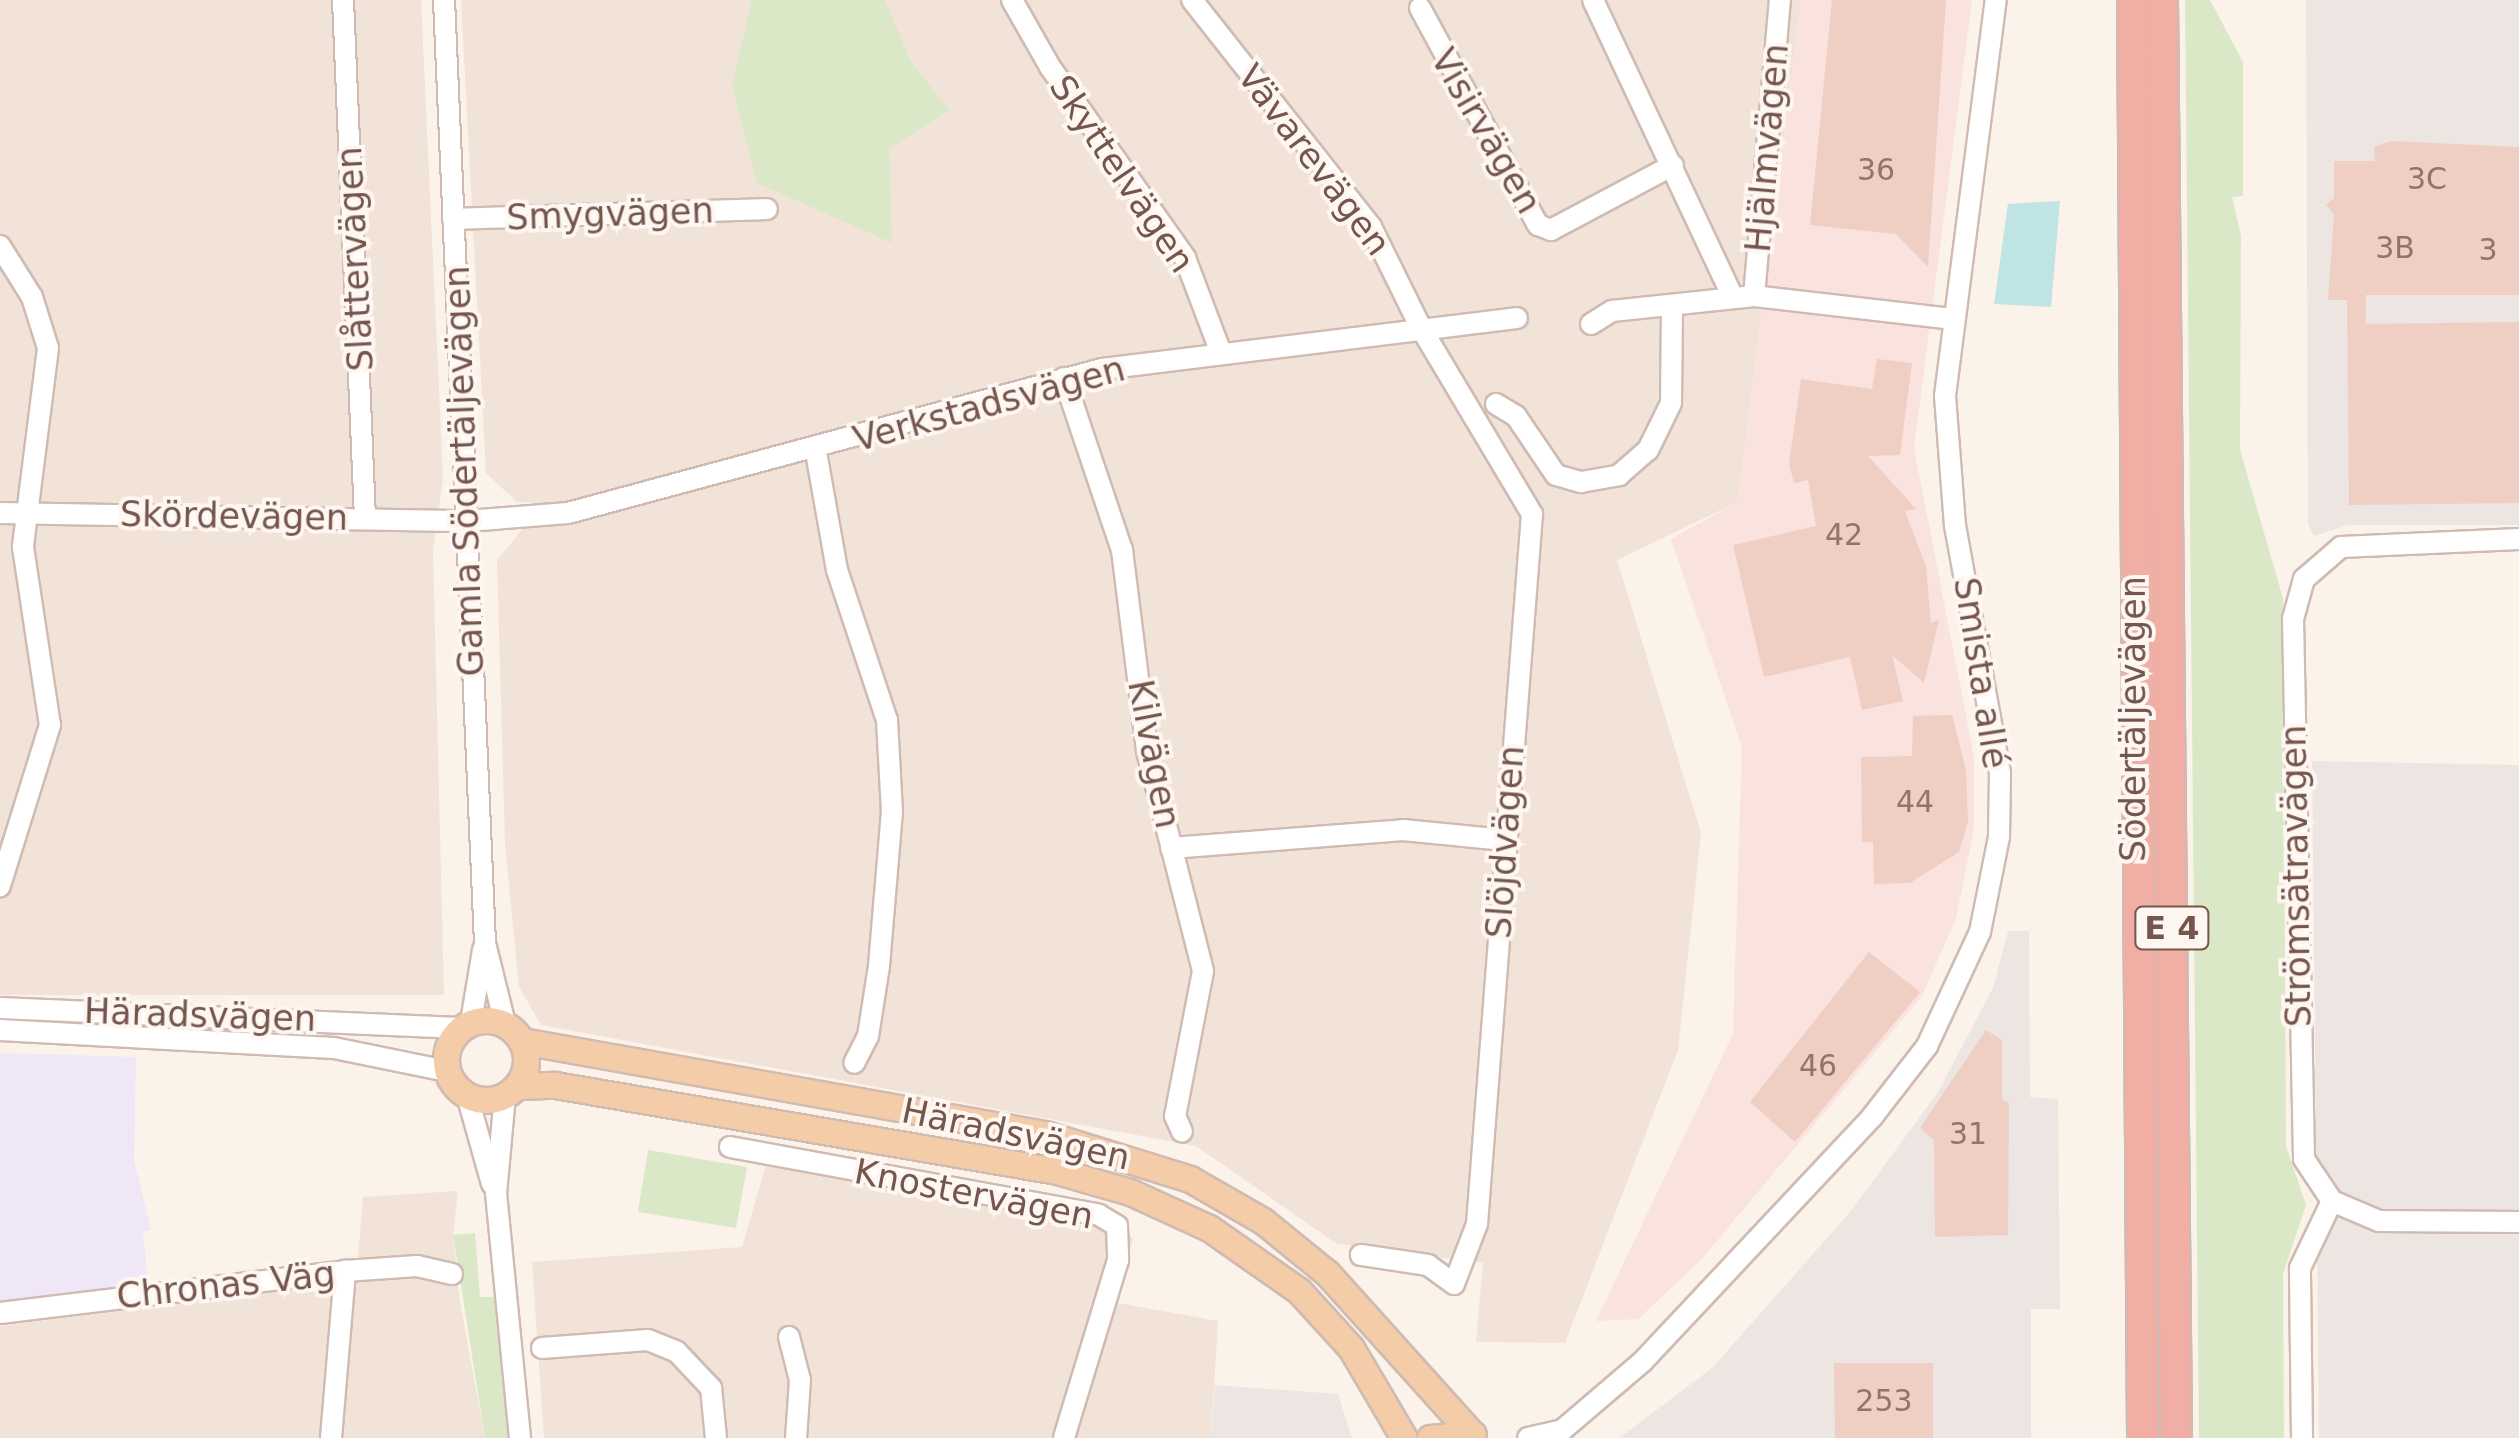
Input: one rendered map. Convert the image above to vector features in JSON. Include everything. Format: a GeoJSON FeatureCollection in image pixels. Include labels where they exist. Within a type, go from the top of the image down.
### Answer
{"type":"FeatureCollection","features":[{"type":"Feature","properties":{"kind":"highway","name":"Södertäljevägen"},"geometry":{"type":"LineString","coordinates":[[2132,0],[2142,1438]]}},
{"type":"Feature","properties":{"kind":"highway","name":"Södertäljevägen"},"geometry":{"type":"LineString","coordinates":[[2162,0],[2176,1438]]}},
{"type":"Feature","properties":{"kind":"main road"},"geometry":{"type":"LineString","coordinates":[[466,1025],[514,1033],[526,1068],[511,1090],[466,1095],[447,1070],[448,1046],[466,1025]]}},
{"type":"Feature","properties":{"kind":"main road","name":"Häradsvägen"},"geometry":{"type":"LineString","coordinates":[[514,1033],[1045,1134],[1190,1179],[1264,1221],[1327,1273],[1477,1435]]}},
{"type":"Feature","properties":{"kind":"main road","name":"Häradsvägen"},"geometry":{"type":"LineString","coordinates":[[511,1090],[555,1085],[1057,1172],[1130,1192],[1209,1228],[1299,1292],[1351,1348],[1404,1438]]}},
{"type":"Feature","properties":{"kind":"main road"},"geometry":{"type":"LineString","coordinates":[[1430,1438],[1477,1435]]}},
{"type":"Feature","properties":{"kind":"street","name":"Slåttervägen"},"geometry":{"type":"LineString","coordinates":[[344,0],[365,518]]}},
{"type":"Feature","properties":{"kind":"street","name":"Gamla Södertäljevägen"},"geometry":{"type":"LineString","coordinates":[[444,0],[485,943],[466,1025]]}},
{"type":"Feature","properties":{"kind":"street","name":"Skyttelvägen"},"geometry":{"type":"LineString","coordinates":[[1012,0],[1050,67],[1185,258],[1221,353]]}},
{"type":"Feature","properties":{"kind":"street","name":"Vävarevägen"},"geometry":{"type":"LineString","coordinates":[[1192,0],[1372,227],[1421,328]]}},
{"type":"Feature","properties":{"kind":"street"},"geometry":{"type":"LineString","coordinates":[[1593,0],[1743,297]]}},
{"type":"Feature","properties":{"kind":"street","name":"Hjälmvägen"},"geometry":{"type":"LineString","coordinates":[[1743,297],[1780,0]]}},
{"type":"Feature","properties":{"kind":"street","name":"Smista allé"},"geometry":{"type":"LineString","coordinates":[[1528,1438],[1557,1434],[1644,1361],[1872,1117],[1927,1046],[1980,932],[1999,838],[2000,773],[1945,451],[1954,319],[1996,0]]}},
{"type":"Feature","properties":{"kind":"street","name":"Visirvägen"},"geometry":{"type":"LineString","coordinates":[[1420,8],[1538,225],[1551,230],[1673,164]]}},
{"type":"Feature","properties":{"kind":"street","name":"Smygvägen"},"geometry":{"type":"LineString","coordinates":[[453,219],[767,209]]}},
{"type":"Feature","properties":{"kind":"street"},"geometry":{"type":"LineString","coordinates":[[0,246],[32,297],[48,348],[46,396],[23,513],[50,725],[0,886]]}},
{"type":"Feature","properties":{"kind":"street"},"geometry":{"type":"LineString","coordinates":[[1592,324],[1612,311],[1743,297],[1954,319]]}},
{"type":"Feature","properties":{"kind":"street"},"geometry":{"type":"LineString","coordinates":[[1496,404],[1516,416],[1556,475],[1581,482],[1619,475],[1648,450],[1671,403],[1672,305]]}},
{"type":"Feature","properties":{"kind":"street","name":"Verkstadsvägen"},"geometry":{"type":"LineString","coordinates":[[468,522],[586,510],[816,452],[1064,378],[1221,353],[1517,318]]}},
{"type":"Feature","properties":{"kind":"street","name":"Slöjdvägen"},"geometry":{"type":"LineString","coordinates":[[1362,1255],[1428,1265],[1454,1284],[1468,1260],[1532,514],[1421,328]]}},
{"type":"Feature","properties":{"kind":"street","name":"Kilvägen"},"geometry":{"type":"LineString","coordinates":[[1064,378],[1122,550],[1148,750],[1203,971],[1176,1116],[1182,1132]]}},
{"type":"Feature","properties":{"kind":"street"},"geometry":{"type":"LineString","coordinates":[[816,452],[837,570],[888,738],[892,811],[878,966],[868,1036],[854,1063]]}},
{"type":"Feature","properties":{"kind":"street","name":"Skördevägen"},"geometry":{"type":"LineString","coordinates":[[0,513],[468,522]]}},
{"type":"Feature","properties":{"kind":"street","name":"Strömsätravägen"},"geometry":{"type":"LineString","coordinates":[[2332,1201],[2298,1140],[2298,592],[2314,566],[2342,547],[2519,538]]}},
{"type":"Feature","properties":{"kind":"street"},"geometry":{"type":"LineString","coordinates":[[1172,848],[1403,830],[1505,840]]}},
{"type":"Feature","properties":{"kind":"street","name":"Gamla Södertäljevägen"},"geometry":{"type":"LineString","coordinates":[[485,943],[514,1033]]}},
{"type":"Feature","properties":{"kind":"street","name":"Häradsvägen"},"geometry":{"type":"LineString","coordinates":[[0,1008],[466,1025]]}},
{"type":"Feature","properties":{"kind":"street","name":"Häradsvägen"},"geometry":{"type":"LineString","coordinates":[[0,1030],[334,1048],[447,1070]]}},
{"type":"Feature","properties":{"kind":"street"},"geometry":{"type":"LineString","coordinates":[[496,1193],[511,1090]]}},
{"type":"Feature","properties":{"kind":"street"},"geometry":{"type":"LineString","coordinates":[[466,1095],[496,1193],[520,1438]]}},
{"type":"Feature","properties":{"kind":"street","name":"Knostervägen"},"geometry":{"type":"LineString","coordinates":[[730,1147],[1099,1214],[1117,1226],[1118,1260],[1064,1438]]}},
{"type":"Feature","properties":{"kind":"street"},"geometry":{"type":"LineString","coordinates":[[2302,1438],[2300,1268],[2332,1201],[2398,1223],[2519,1222]]}},
{"type":"Feature","properties":{"kind":"street","name":"Chronas Väg"},"geometry":{"type":"LineString","coordinates":[[0,1313],[345,1271],[417,1266],[452,1274]]}},
{"type":"Feature","properties":{"kind":"street"},"geometry":{"type":"LineString","coordinates":[[330,1438],[345,1271]]}},
{"type":"Feature","properties":{"kind":"street"},"geometry":{"type":"LineString","coordinates":[[788,1336],[800,1380],[796,1438]]}},
{"type":"Feature","properties":{"kind":"street"},"geometry":{"type":"LineString","coordinates":[[542,1348],[648,1340],[678,1352],[711,1388],[716,1438]]}},
{"type":"Feature","properties":{"kind":"shaded area"},"geometry":{"type":"Polygon","coordinates":[[[0,0],[421,0],[443,477],[433,551],[444,995],[0,995],[0,0]]]}},
{"type":"Feature","properties":{"kind":"shaded area"},"geometry":{"type":"Polygon","coordinates":[[[461,0],[1801,0],[1738,502],[1617,560],[1701,833],[1678,1050],[1565,1343],[1476,1342],[1483,1263],[1337,1244],[1196,1146],[541,1025],[519,987],[505,844],[497,560],[525,526],[545,524],[543,503],[517,502],[486,473],[461,0]]]}},
{"type":"Feature","properties":{"kind":"shaded area"},"geometry":{"type":"Polygon","coordinates":[[[1801,0],[1972,0],[1914,448],[1974,757],[1974,828],[1956,918],[1922,996],[1700,1261],[1638,1319],[1596,1321],[1733,1034],[1742,747],[1671,539],[1738,502],[1801,0]]]}},
{"type":"Feature","properties":{"kind":"shaded area"},"geometry":{"type":"Polygon","coordinates":[[[2306,0],[2519,0],[2519,525],[2348,525],[2314,536],[2308,524],[2306,0]]]}},
{"type":"Feature","properties":{"kind":"shaded area"},"geometry":{"type":"Polygon","coordinates":[[[2312,761],[2519,765],[2519,1438],[2319,1438],[2312,761]]]}},
{"type":"Feature","properties":{"kind":"shaded area"},"geometry":{"type":"Polygon","coordinates":[[[2008,931],[2029,931],[2030,1097],[2058,1099],[2060,1309],[2031,1309],[2031,1438],[1619,1438],[1712,1368],[1851,1211],[1938,1092],[1993,988],[2008,931]]]}},
{"type":"Feature","properties":{"kind":"shaded area"},"geometry":{"type":"Polygon","coordinates":[[[0,1053],[136,1057],[134,1161],[151,1230],[143,1231],[148,1285],[0,1305],[0,1053]]]}},
{"type":"Feature","properties":{"kind":"shaded area"},"geometry":{"type":"Polygon","coordinates":[[[766,1165],[1096,1224],[1133,1238],[1118,1303],[1218,1321],[1211,1438],[544,1438],[532,1262],[742,1247],[766,1165]]]}},
{"type":"Feature","properties":{"kind":"shaded area"},"geometry":{"type":"Polygon","coordinates":[[[458,1191],[453,1235],[460,1302],[485,1438],[0,1438],[0,1326],[356,1282],[363,1197],[458,1191]]]}},
{"type":"Feature","properties":{"kind":"shaded area"},"geometry":{"type":"Polygon","coordinates":[[[1215,1385],[1338,1394],[1352,1438],[1211,1438],[1215,1385]]]}},
{"type":"Feature","properties":{"kind":"green space"},"geometry":{"type":"Polygon","coordinates":[[[752,0],[885,0],[911,62],[949,110],[889,149],[892,243],[757,183],[732,85],[752,0]]]}},
{"type":"Feature","properties":{"kind":"green space"},"geometry":{"type":"Polygon","coordinates":[[[2185,0],[2210,0],[2243,62],[2243,196],[2232,197],[2241,236],[2240,450],[2283,598],[2286,1146],[2306,1205],[2283,1274],[2284,1438],[2199,1438],[2185,0]]]}},
{"type":"Feature","properties":{"kind":"green space"},"geometry":{"type":"Polygon","coordinates":[[[648,1150],[747,1167],[736,1228],[638,1212],[648,1150]]]}},
{"type":"Feature","properties":{"kind":"green space"},"geometry":{"type":"Polygon","coordinates":[[[475,1233],[480,1297],[499,1297],[513,1438],[485,1438],[453,1235],[475,1233]]]}},
{"type":"Feature","properties":{"kind":"water"},"geometry":{"type":"Polygon","coordinates":[[[2060,201],[2051,307],[1994,304],[2008,204],[2060,201]]]}},
{"type":"Feature","properties":{"kind":"building"},"geometry":{"type":"Polygon","coordinates":[[[1832,0],[1946,0],[1928,267],[1896,234],[1810,225],[1832,0]]]}},
{"type":"Feature","properties":{"kind":"building"},"geometry":{"type":"Polygon","coordinates":[[[2391,141],[2519,147],[2519,295],[2366,295],[2366,324],[2519,322],[2519,503],[2349,505],[2347,300],[2328,300],[2334,214],[2326,205],[2334,198],[2334,161],[2375,161],[2374,147],[2391,141]]]}},
{"type":"Feature","properties":{"kind":"building"},"geometry":{"type":"Polygon","coordinates":[[[1877,359],[1912,363],[1900,455],[1868,456],[1916,509],[1905,511],[1926,567],[1931,623],[1939,620],[1924,683],[1892,655],[1903,701],[1862,710],[1850,657],[1764,677],[1733,545],[1816,526],[1808,480],[1794,483],[1789,464],[1801,379],[1872,389],[1877,359]]]}},
{"type":"Feature","properties":{"kind":"building"},"geometry":{"type":"Polygon","coordinates":[[[1952,715],[1966,770],[1968,822],[1959,852],[1910,883],[1874,884],[1873,842],[1862,842],[1861,757],[1912,756],[1913,716],[1952,715]]]}},
{"type":"Feature","properties":{"kind":"building"},"geometry":{"type":"Polygon","coordinates":[[[1869,952],[1920,992],[1795,1142],[1750,1102],[1869,952]]]}},
{"type":"Feature","properties":{"kind":"building"},"geometry":{"type":"Polygon","coordinates":[[[1986,1030],[2002,1040],[2002,1100],[2009,1103],[2008,1235],[1935,1237],[1934,1140],[1920,1128],[1986,1030]]]}},
{"type":"Feature","properties":{"kind":"building"},"geometry":{"type":"Polygon","coordinates":[[[1834,1363],[1933,1363],[1933,1438],[1835,1438],[1834,1363]]]}}]}
